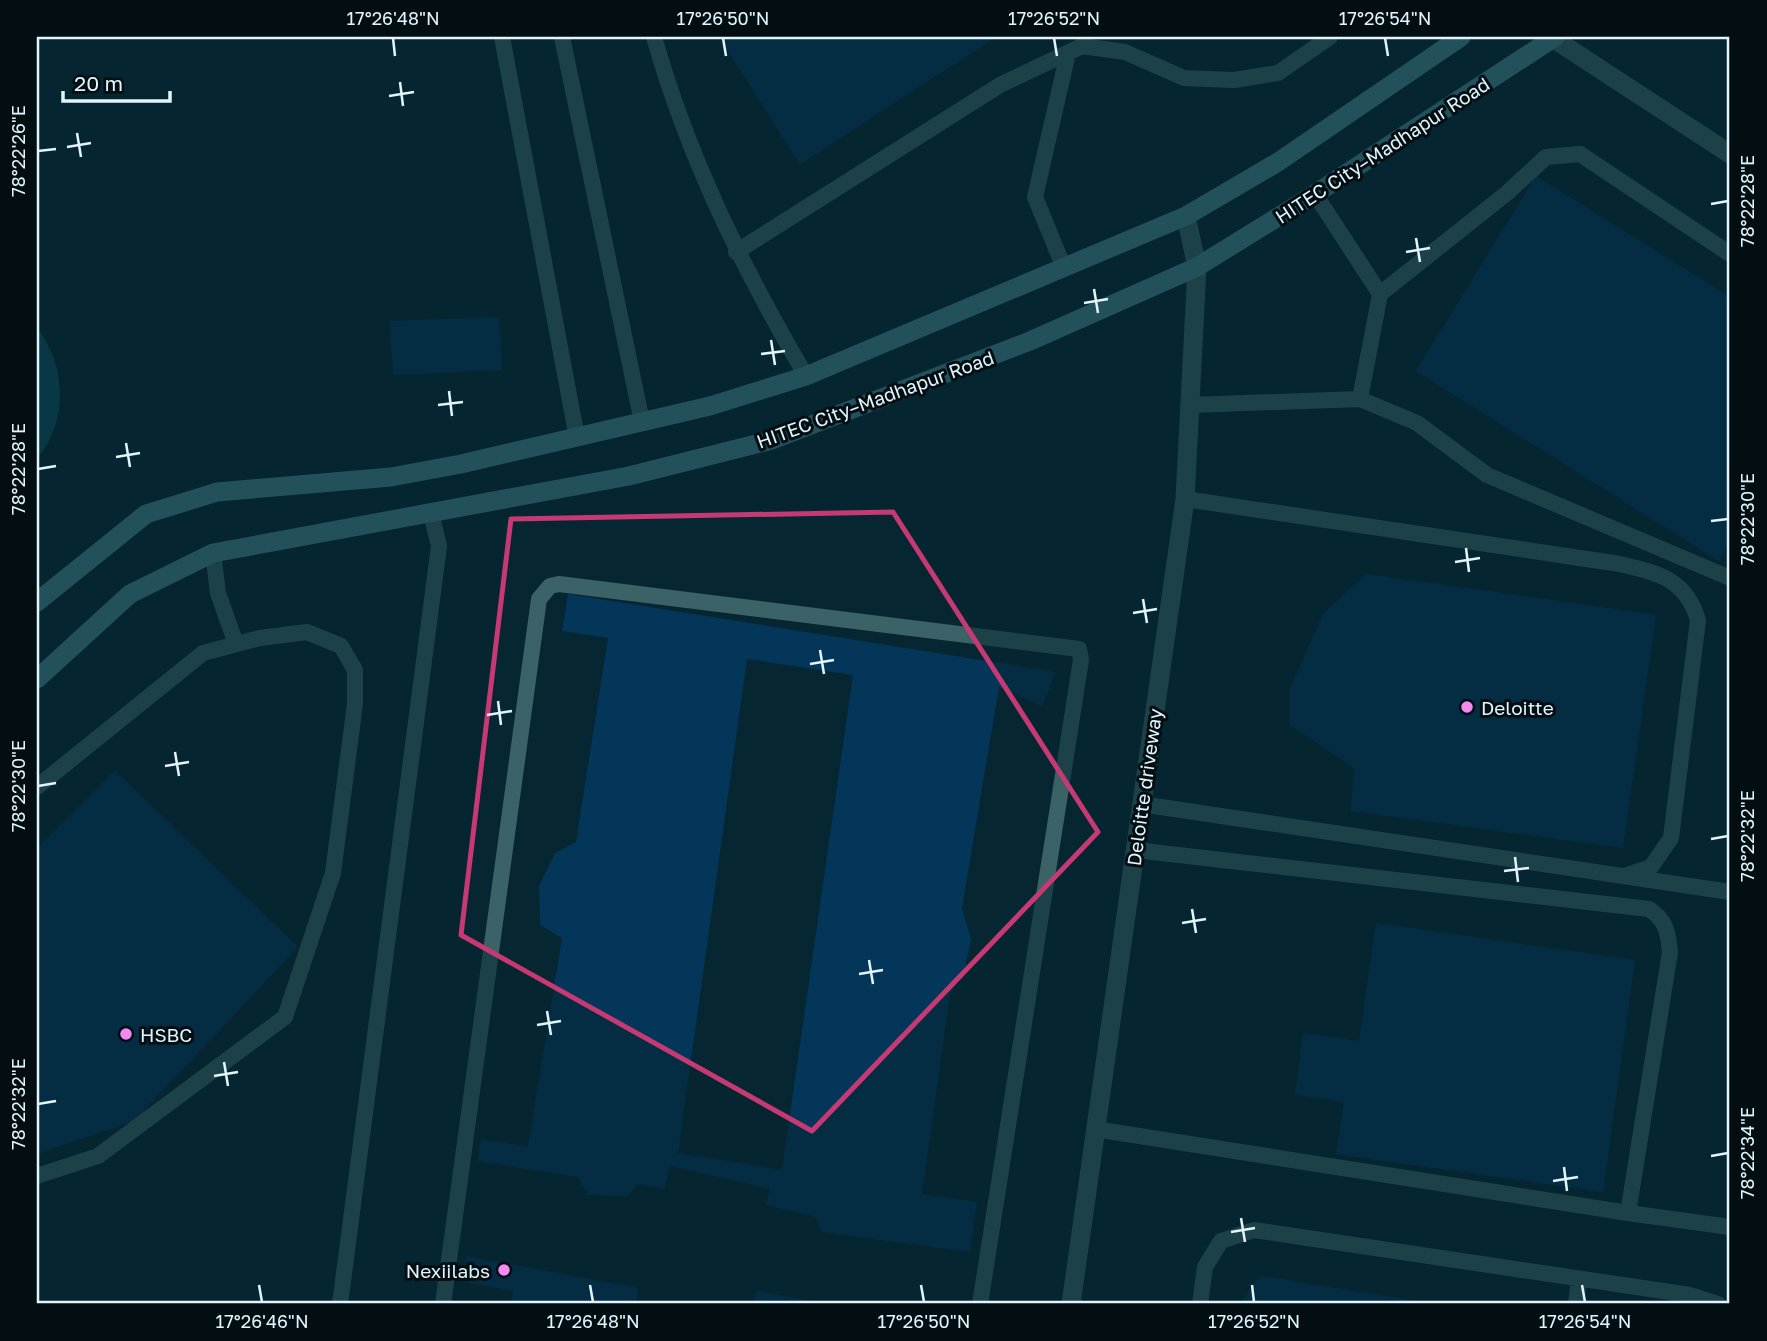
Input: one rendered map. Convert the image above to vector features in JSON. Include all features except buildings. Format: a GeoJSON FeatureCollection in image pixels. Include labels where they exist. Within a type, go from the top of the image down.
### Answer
{"type":"FeatureCollection","features":[{"type":"Feature","properties":{"kind":"main road"},"geometry":{"type":"LineString","coordinates":[[37,602],[146,514],[217,492],[391,477],[577,438],[710,406],[806,376],[1186,216],[1278,163],[1461,37]]}},
{"type":"Feature","properties":{"kind":"main road","name":"HITEC City–Madhapur Road"},"geometry":{"type":"LineString","coordinates":[[37,679],[130,594],[213,553],[629,476],[772,440],[1030,341],[1197,267],[1315,194],[1553,38]]}},
{"type":"Feature","properties":{"kind":"street"},"geometry":{"type":"LineString","coordinates":[[1553,38],[1730,154]]}},
{"type":"Feature","properties":{"kind":"street","name":"Deloitte driveway"},"geometry":{"type":"LineString","coordinates":[[1070,1304],[1185,499],[1197,267],[1186,216]]}},
{"type":"Feature","properties":{"kind":"lane"},"geometry":{"type":"LineString","coordinates":[[502,37],[577,438]]}},
{"type":"Feature","properties":{"kind":"lane"},"geometry":{"type":"LineString","coordinates":[[562,37],[642,422]]}},
{"type":"Feature","properties":{"kind":"lane"},"geometry":{"type":"LineString","coordinates":[[654,37],[669,88],[736,252],[806,376]]}},
{"type":"Feature","properties":{"kind":"lane"},"geometry":{"type":"LineString","coordinates":[[736,252],[1000,85],[1082,46],[1125,52],[1184,78],[1234,80],[1278,74],[1330,37]]}},
{"type":"Feature","properties":{"kind":"lane"},"geometry":{"type":"LineString","coordinates":[[1064,268],[1035,198],[1068,53]]}},
{"type":"Feature","properties":{"kind":"lane"},"geometry":{"type":"LineString","coordinates":[[1360,399],[1380,294],[1507,193],[1546,157],[1580,154],[1730,254]]}},
{"type":"Feature","properties":{"kind":"lane"},"geometry":{"type":"LineString","coordinates":[[1315,194],[1380,294]]}},
{"type":"Feature","properties":{"kind":"lane"},"geometry":{"type":"LineString","coordinates":[[1190,405],[1360,399],[1417,423],[1487,475],[1730,578]]}},
{"type":"Feature","properties":{"kind":"lane"},"geometry":{"type":"LineString","coordinates":[[1185,499],[1620,564],[1654,572],[1692,599],[1698,621],[1671,838],[1651,867],[1627,875]]}},
{"type":"Feature","properties":{"kind":"lane"},"geometry":{"type":"LineString","coordinates":[[340,1304],[439,546],[431,513]]}},
{"type":"Feature","properties":{"kind":"lane"},"geometry":{"type":"LineString","coordinates":[[213,553],[218,593],[236,644]]}},
{"type":"Feature","properties":{"kind":"lane"},"geometry":{"type":"LineString","coordinates":[[443,1304],[540,599],[550,586],[559,584],[1080,649],[1081,660],[981,1304]]}},
{"type":"Feature","properties":{"kind":"lane"},"geometry":{"type":"LineString","coordinates":[[37,787],[203,653],[236,644],[307,632],[341,646],[355,670],[355,704],[333,873],[285,1017],[98,1156],[37,1176]]}},
{"type":"Feature","properties":{"kind":"lane"},"geometry":{"type":"LineString","coordinates":[[1141,804],[1730,891]]}},
{"type":"Feature","properties":{"kind":"lane"},"geometry":{"type":"LineString","coordinates":[[1135,850],[1649,909],[1661,917],[1668,932],[1670,952],[1628,1213]]}},
{"type":"Feature","properties":{"kind":"lane"},"geometry":{"type":"LineString","coordinates":[[1095,1129],[1730,1227]]}},
{"type":"Feature","properties":{"kind":"lane"},"geometry":{"type":"LineString","coordinates":[[1200,1304],[1205,1266],[1221,1241],[1254,1230],[1690,1295],[1718,1304]]}},
{"type":"Feature","properties":{"kind":"lane"},"geometry":{"type":"LineString","coordinates":[[1576,1304],[1579,1279]]}},
{"type":"Feature","properties":{"kind":"highlighted area"},"geometry":{"type":"Polygon","coordinates":[[[893,512],[1098,832],[812,1131],[461,935],[511,519],[893,512]]]}},
{"type":"Feature","properties":{"kind":"shaded area"},"geometry":{"type":"Polygon","coordinates":[[[37,328],[54,358],[60,393],[55,428],[37,458],[37,328]]]}},
{"type":"Feature","properties":{"kind":"place","name":"Deloitte"},"geometry":{"type":"Point","coordinates":[1467,707]}},
{"type":"Feature","properties":{"kind":"place","name":"HSBC"},"geometry":{"type":"Point","coordinates":[126,1034]}},
{"type":"Feature","properties":{"kind":"place","name":"Nexiilabs"},"geometry":{"type":"Point","coordinates":[504,1270]}}]}
